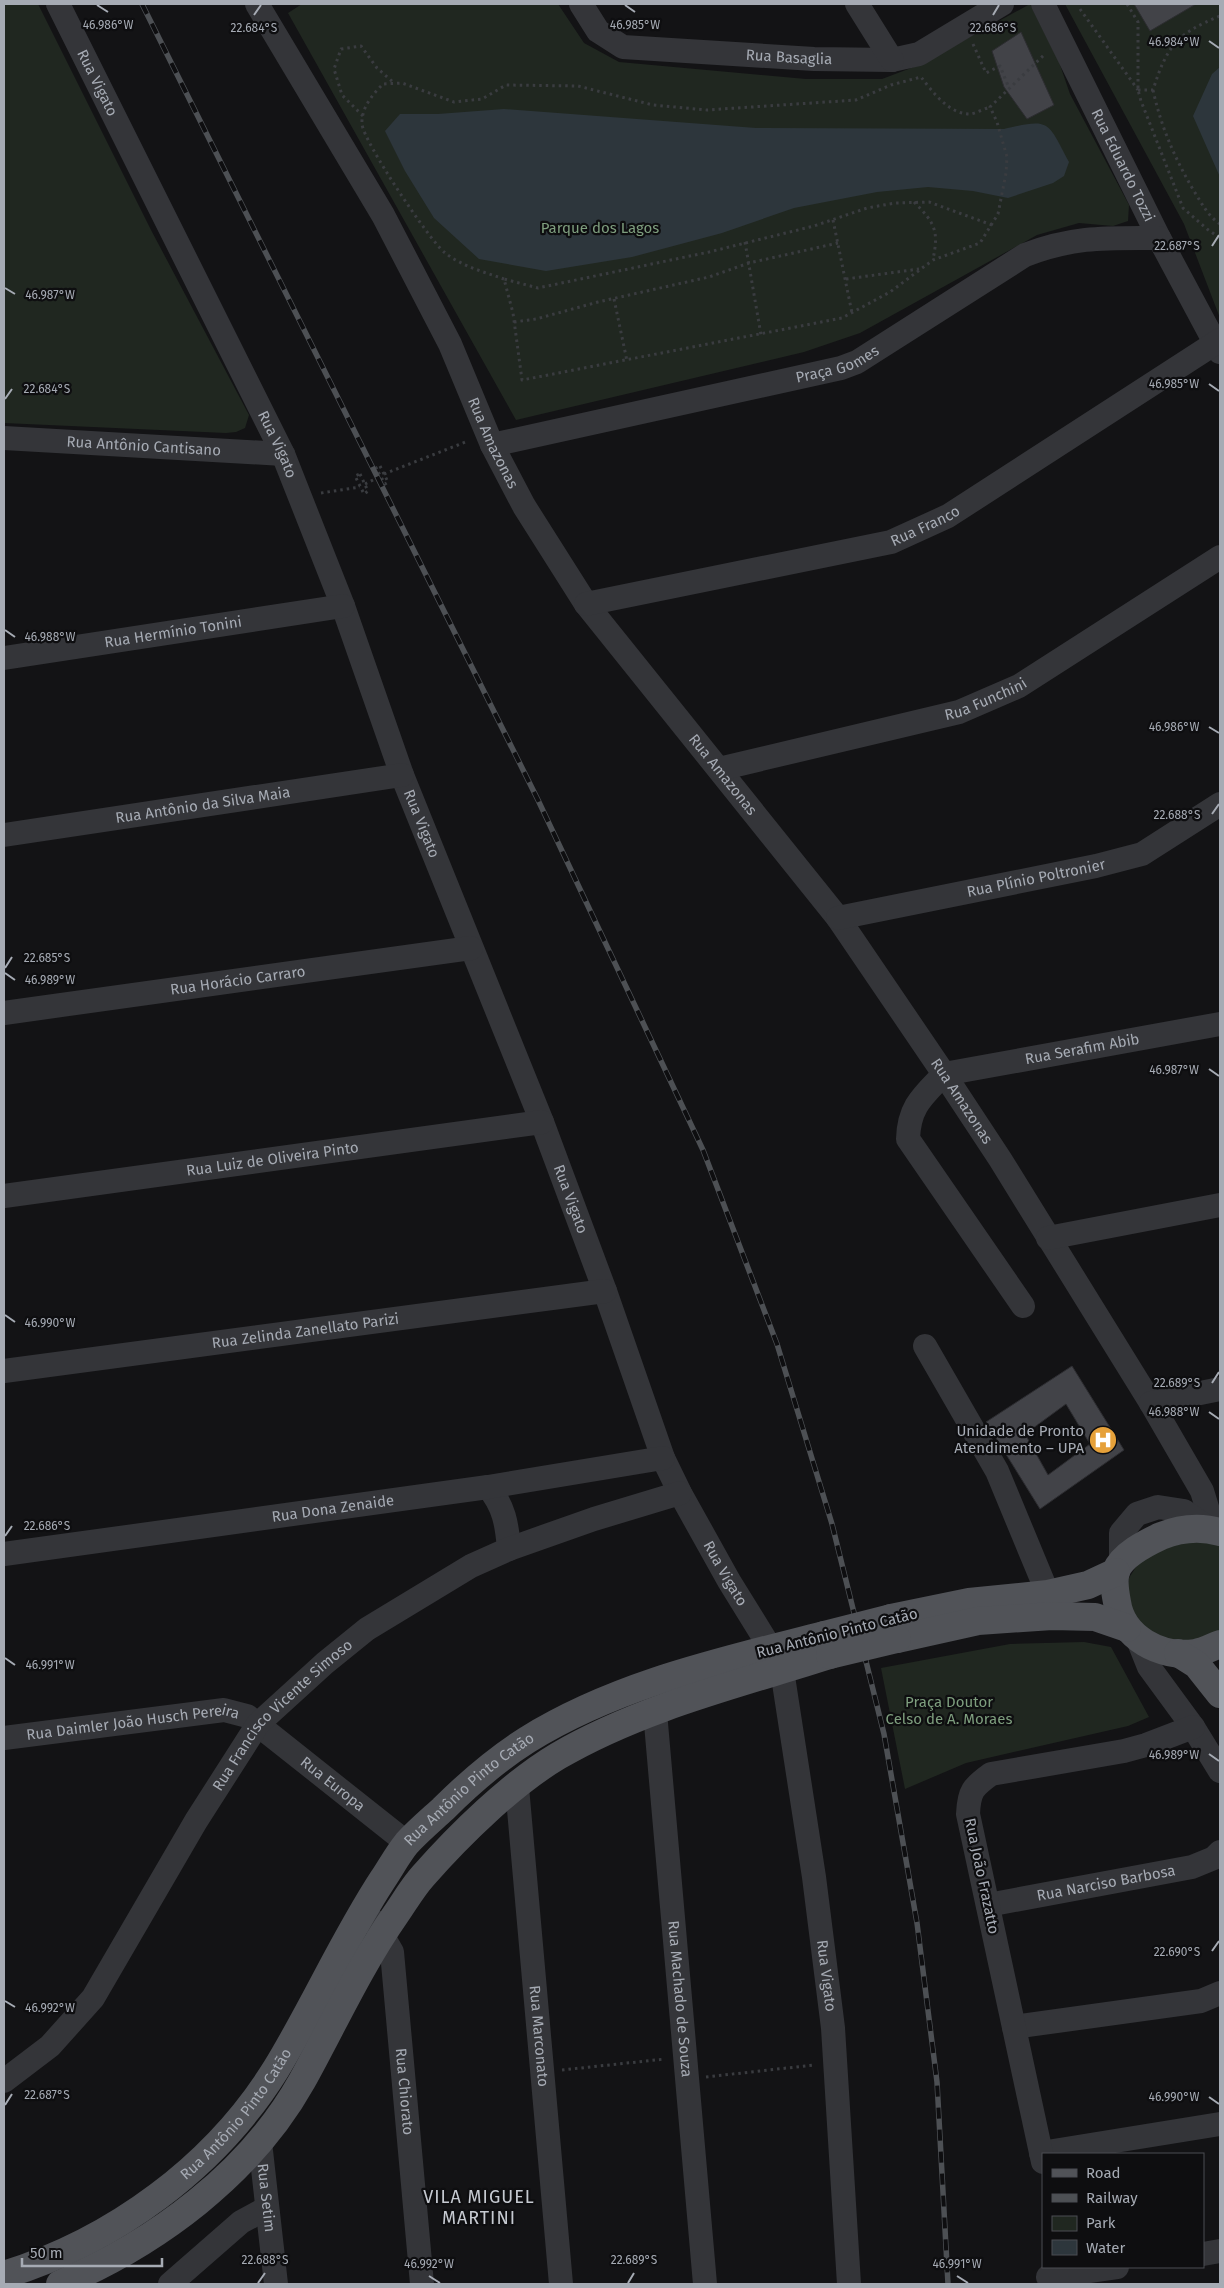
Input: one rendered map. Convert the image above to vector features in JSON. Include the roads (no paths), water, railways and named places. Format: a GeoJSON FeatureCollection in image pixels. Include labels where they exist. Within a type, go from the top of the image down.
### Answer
{"type":"FeatureCollection","features":[{"type":"Feature","properties":{"kind":"main road","name":"Rua Antônio Pinto Catão"},"geometry":{"type":"LineString","coordinates":[[4,2275],[44,2262],[122,2221],[179,2181],[232,2128],[276,2069],[364,1907],[407,1843],[466,1787],[526,1740],[598,1702],[688,1671],[777,1659],[894,1628],[969,1602],[1048,1594],[1088,1585],[1119,1567],[1134,1552],[1153,1540],[1180,1529],[1214,1530]]}},
{"type":"Feature","properties":{"kind":"main road"},"geometry":{"type":"LineString","coordinates":[[1119,1567],[1115,1588],[1118,1611],[1132,1633]]}},
{"type":"Feature","properties":{"kind":"main road","name":"Rua Antônio Pinto Catão"},"geometry":{"type":"LineString","coordinates":[[894,1628],[1052,1616],[1094,1617],[1132,1633],[1197,1666],[1220,1694]]}},
{"type":"Feature","properties":{"kind":"main road"},"geometry":{"type":"LineString","coordinates":[[1170,1652],[1196,1653],[1220,1644]]}},
{"type":"Feature","properties":{"kind":"main road","name":"Rua Antônio Pinto Catão"},"geometry":{"type":"LineString","coordinates":[[60,2284],[139,2245],[202,2200],[260,2142],[300,2084],[352,1985],[383,1933],[420,1878],[463,1833],[557,1756],[618,1726],[704,1694],[777,1659]]}},
{"type":"Feature","properties":{"kind":"street","name":"Rua Vigato"},"geometry":{"type":"LineString","coordinates":[[58,4],[283,454],[343,606],[402,775],[542,1122],[605,1291],[663,1458],[680,1493],[729,1581],[777,1659],[814,1877],[833,2028],[848,2284]]}},
{"type":"Feature","properties":{"kind":"street","name":"Rua Basaglia"},"geometry":{"type":"LineString","coordinates":[[581,4],[598,31],[623,48],[814,59],[892,60],[919,54],[1002,4]]}},
{"type":"Feature","properties":{"kind":"street"},"geometry":{"type":"LineString","coordinates":[[857,4],[892,60]]}},
{"type":"Feature","properties":{"kind":"street","name":"Rua Eduardo Tozzi"},"geometry":{"type":"LineString","coordinates":[[1043,4],[1159,238],[1218,345]]}},
{"type":"Feature","properties":{"kind":"street","name":"Rua Amazonas"},"geometry":{"type":"LineString","coordinates":[[266,6],[383,215],[450,344],[490,439],[524,506],[586,604],[838,918],[944,1074],[1000,1159],[1152,1403],[1202,1491],[1214,1530]]}},
{"type":"Feature","properties":{"kind":"street","name":"Praça Gomes"},"geometry":{"type":"LineString","coordinates":[[490,439],[841,368],[857,362],[1024,254],[1050,245],[1079,239],[1159,238]]}},
{"type":"Feature","properties":{"kind":"street","name":"Rua Franco"},"geometry":{"type":"LineString","coordinates":[[586,604],[891,542],[948,516],[1218,345]]}},
{"type":"Feature","properties":{"kind":"street","name":"Rua Antônio Cantisano"},"geometry":{"type":"LineString","coordinates":[[4,438],[283,454]]}},
{"type":"Feature","properties":{"kind":"street","name":"Rua Funchini"},"geometry":{"type":"LineString","coordinates":[[719,769],[959,712],[1019,686],[1220,557]]}},
{"type":"Feature","properties":{"kind":"street","name":"Rua Hermínio Tonini"},"geometry":{"type":"LineString","coordinates":[[4,658],[343,606]]}},
{"type":"Feature","properties":{"kind":"street","name":"Rua Antônio da Silva Maia"},"geometry":{"type":"LineString","coordinates":[[4,835],[402,775]]}},
{"type":"Feature","properties":{"kind":"street","name":"Rua Plínio Poltronier"},"geometry":{"type":"LineString","coordinates":[[838,918],[1096,866],[1142,854],[1220,804]]}},
{"type":"Feature","properties":{"kind":"street","name":"Rua Horácio Carraro"},"geometry":{"type":"LineString","coordinates":[[4,1013],[471,948]]}},
{"type":"Feature","properties":{"kind":"street","name":"Rua Serafim Abib"},"geometry":{"type":"LineString","coordinates":[[944,1074],[1220,1024]]}},
{"type":"Feature","properties":{"kind":"street"},"geometry":{"type":"LineString","coordinates":[[944,1074],[916,1104],[908,1122],[908,1139],[1023,1306]]}},
{"type":"Feature","properties":{"kind":"street","name":"Rua Luiz de Oliveira Pinto"},"geometry":{"type":"LineString","coordinates":[[4,1196],[542,1122]]}},
{"type":"Feature","properties":{"kind":"street"},"geometry":{"type":"LineString","coordinates":[[1048,1238],[1220,1204]]}},
{"type":"Feature","properties":{"kind":"street","name":"Rua Zelinda Zanellato Parizi"},"geometry":{"type":"LineString","coordinates":[[4,1371],[605,1291]]}},
{"type":"Feature","properties":{"kind":"street"},"geometry":{"type":"LineString","coordinates":[[925,1346],[998,1471],[1048,1594]]}},
{"type":"Feature","properties":{"kind":"street"},"geometry":{"type":"LineString","coordinates":[[1152,1403],[1220,1389]]}},
{"type":"Feature","properties":{"kind":"street","name":"Rua Dona Zenaide"},"geometry":{"type":"LineString","coordinates":[[4,1554],[488,1487],[663,1458]]}},
{"type":"Feature","properties":{"kind":"street"},"geometry":{"type":"LineString","coordinates":[[488,1487],[499,1500],[504,1512],[509,1549]]}},
{"type":"Feature","properties":{"kind":"street","name":"Rua Francisco Vicente Simoso"},"geometry":{"type":"LineString","coordinates":[[4,2081],[50,2046],[92,1998],[196,1822],[258,1724],[325,1663],[367,1629],[472,1566],[509,1549],[594,1519],[680,1493]]}},
{"type":"Feature","properties":{"kind":"street"},"geometry":{"type":"LineString","coordinates":[[1132,1633],[1149,1667],[1193,1727],[1220,1771]]}},
{"type":"Feature","properties":{"kind":"street"},"geometry":{"type":"LineString","coordinates":[[1163,1687],[1170,1652]]}},
{"type":"Feature","properties":{"kind":"street","name":"Rua Daimler João Husch Pereira"},"geometry":{"type":"LineString","coordinates":[[4,1738],[224,1710],[246,1716],[258,1724]]}},
{"type":"Feature","properties":{"kind":"street","name":"Rua Machado de Souza"},"geometry":{"type":"LineString","coordinates":[[655,1712],[706,2284]]}},
{"type":"Feature","properties":{"kind":"street","name":"Rua Europa"},"geometry":{"type":"LineString","coordinates":[[258,1724],[407,1843]]}},
{"type":"Feature","properties":{"kind":"street","name":"Rua João Frazatto"},"geometry":{"type":"LineString","coordinates":[[1042,2157],[968,1814],[968,1796],[978,1783],[991,1774],[1124,1751],[1146,1745],[1193,1727]]}},
{"type":"Feature","properties":{"kind":"street","name":"Rua Marconato"},"geometry":{"type":"LineString","coordinates":[[517,1787],[561,2284]]}},
{"type":"Feature","properties":{"kind":"street","name":"Rua Narciso Barbosa"},"geometry":{"type":"LineString","coordinates":[[988,1905],[1192,1867],[1214,1858],[1220,1852]]}},
{"type":"Feature","properties":{"kind":"street","name":"Rua Chiorato"},"geometry":{"type":"LineString","coordinates":[[364,1907],[383,1933],[392,1952],[422,2284]]}},
{"type":"Feature","properties":{"kind":"street"},"geometry":{"type":"LineString","coordinates":[[1014,2027],[1201,2001],[1220,1993]]}},
{"type":"Feature","properties":{"kind":"street"},"geometry":{"type":"LineString","coordinates":[[1064,2153],[1220,2124]]}},
{"type":"Feature","properties":{"kind":"street","name":"Rua Setim"},"geometry":{"type":"LineString","coordinates":[[260,2142],[276,2284]]}},
{"type":"Feature","properties":{"kind":"street"},"geometry":{"type":"LineString","coordinates":[[170,2284],[241,2222],[267,2208]]}},
{"type":"Feature","properties":{"kind":"street"},"geometry":{"type":"LineString","coordinates":[[1204,2254],[1220,2251]]}},
{"type":"Feature","properties":{"kind":"street"},"geometry":{"type":"LineString","coordinates":[[1048,2276],[1110,2268]]}},
{"type":"Feature","properties":{"kind":"water"},"geometry":{"type":"Polygon","coordinates":[[[1220,67],[1220,177],[1193,116],[1212,74],[1220,67]]]}},
{"type":"Feature","properties":{"kind":"water"},"geometry":{"type":"Polygon","coordinates":[[[504,109],[756,128],[1004,129],[1039,124],[1046,126],[1051,131],[1069,162],[1064,176],[1053,183],[1008,198],[973,191],[928,187],[877,192],[794,208],[722,233],[632,257],[546,271],[479,259],[434,218],[405,171],[385,131],[400,114],[438,114],[504,109]]]}},
{"type":"Feature","properties":{"kind":"railway"},"geometry":{"type":"LineString","coordinates":[[142,4],[538,800],[703,1150],[777,1344],[832,1524],[884,1734],[917,1923],[937,2082],[948,2284]]}},
{"type":"Feature","properties":{"kind":"place","name":"Unidade de Pronto Atendimento – UPA"},"geometry":{"type":"Point","coordinates":[1103,1440]}},
{"type":"Feature","properties":{"kind":"district","name":"VILA MIGUEL MARTINI"},"geometry":{"type":"Point","coordinates":[479,2207]}},
{"type":"Feature","properties":{"kind":"park label","name":"Parque dos Lagos"},"geometry":{"type":"Point","coordinates":[600,228]}},
{"type":"Feature","properties":{"kind":"park label","name":"Praça Doutor Celso de A. Moraes"},"geometry":{"type":"Point","coordinates":[949,1710]}}]}
